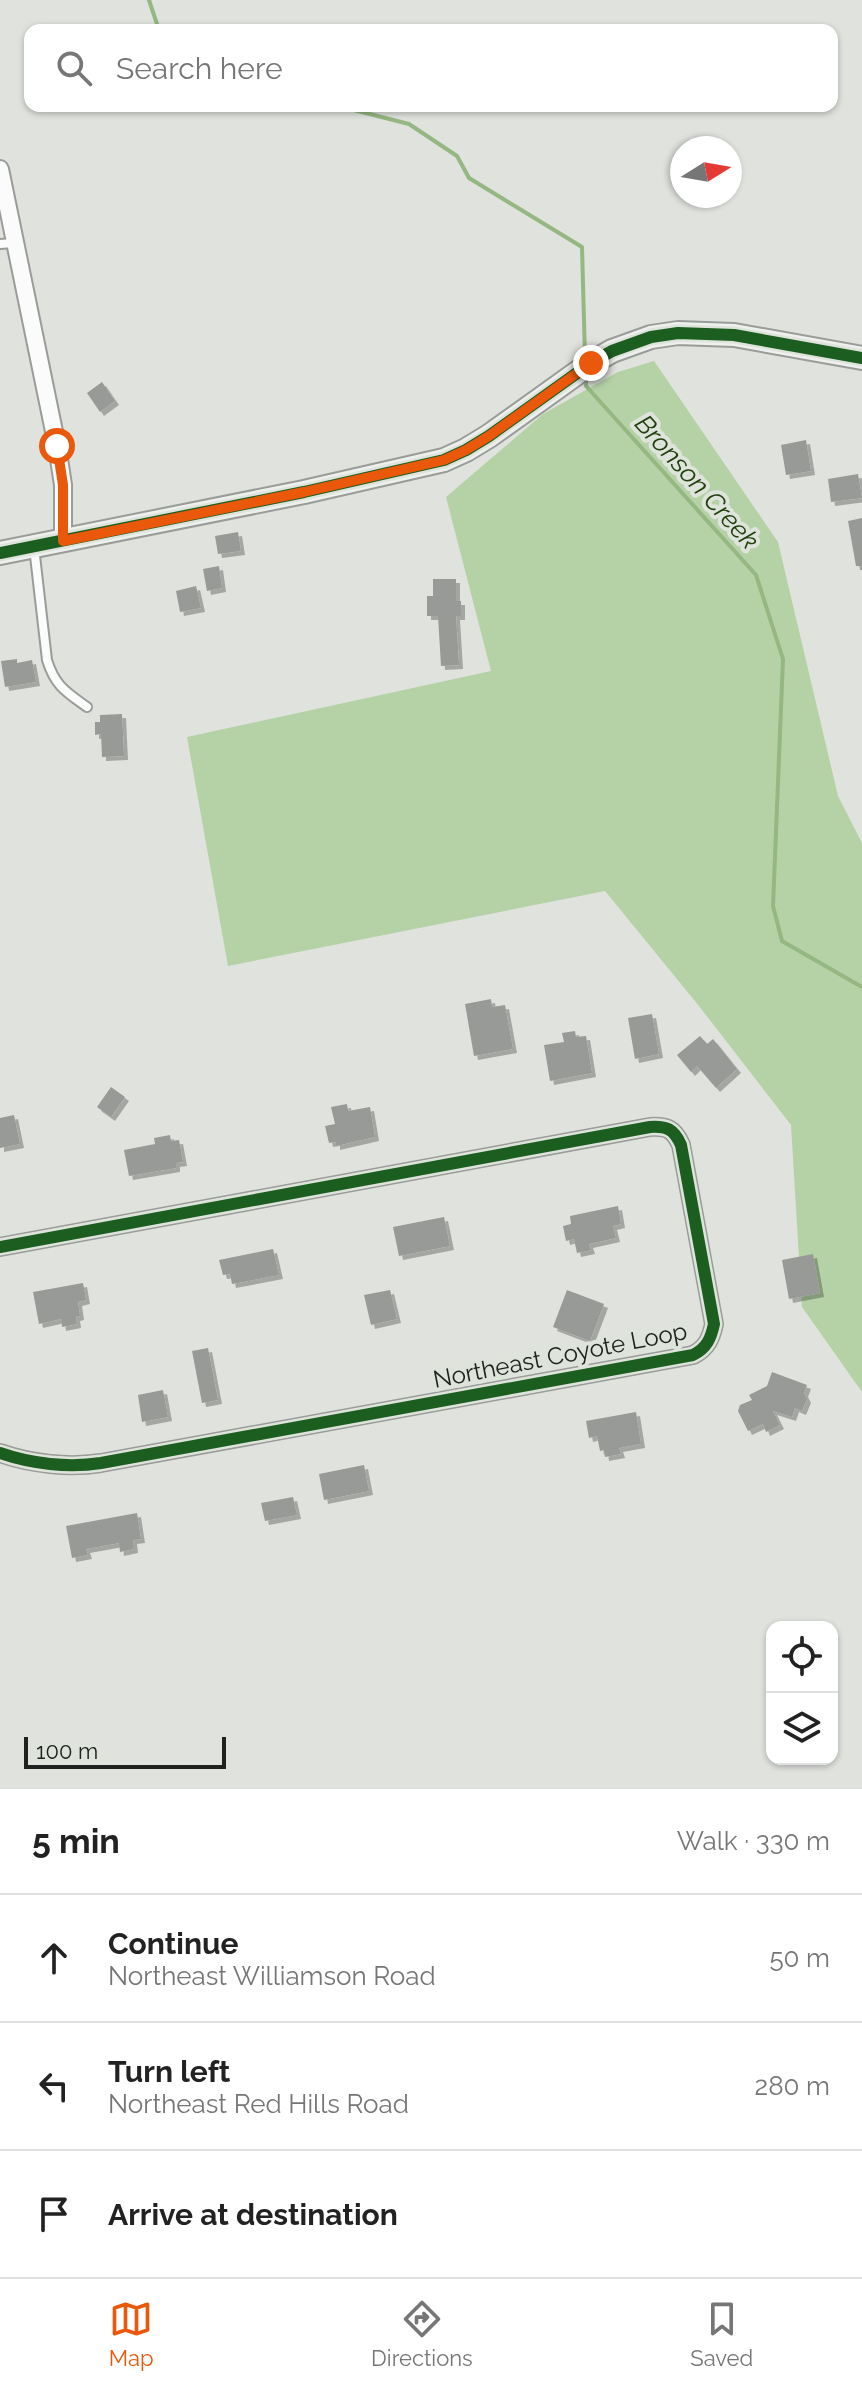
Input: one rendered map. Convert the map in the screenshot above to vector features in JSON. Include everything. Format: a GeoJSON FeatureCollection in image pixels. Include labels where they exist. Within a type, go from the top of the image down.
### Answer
{"type":"FeatureCollection","features":[{"type":"Feature","properties":{"kind":"street"},"geometry":{"type":"LineString","coordinates":[[0,169],[7,244],[57,446],[63,485],[63,541]]}},
{"type":"Feature","properties":{"kind":"street"},"geometry":{"type":"LineString","coordinates":[[0,553],[304,492],[444,460],[489,436],[591,363],[612,351],[651,337],[678,333],[734,335],[862,358]]}},
{"type":"Feature","properties":{"kind":"street","name":"Northeast Coyote Loop"},"geometry":{"type":"LineString","coordinates":[[0,1247],[661,1127],[671,1129],[681,1145],[714,1324],[709,1342],[693,1355],[116,1461],[70,1465],[0,1453]]}},
{"type":"Feature","properties":{"kind":"lane"},"geometry":{"type":"LineString","coordinates":[[34,546],[47,660],[53,678],[63,690],[87,707]]}},
{"type":"Feature","properties":{"kind":"green space"},"geometry":{"type":"Polygon","coordinates":[[[654,361],[778,542],[838,796],[862,843],[862,1392],[802,1307],[791,1125],[605,891],[228,966],[187,737],[491,671],[446,497],[543,414],[618,372],[654,361]]]}},
{"type":"Feature","properties":{"kind":"building"},"geometry":{"type":"Polygon","coordinates":[[[102,382],[115,401],[100,412],[87,393],[102,382]]]}},
{"type":"Feature","properties":{"kind":"building"},"geometry":{"type":"Polygon","coordinates":[[[806,440],[811,471],[786,475],[781,445],[806,440]]]}},
{"type":"Feature","properties":{"kind":"building"},"geometry":{"type":"Polygon","coordinates":[[[858,474],[862,498],[831,502],[828,479],[858,474]]]}},
{"type":"Feature","properties":{"kind":"building"},"geometry":{"type":"Polygon","coordinates":[[[862,518],[862,566],[856,566],[848,521],[862,518]]]}},
{"type":"Feature","properties":{"kind":"building"},"geometry":{"type":"Polygon","coordinates":[[[238,532],[241,551],[218,554],[215,536],[238,532]]]}},
{"type":"Feature","properties":{"kind":"building"},"geometry":{"type":"Polygon","coordinates":[[[219,566],[222,588],[207,591],[203,569],[219,566]]]}},
{"type":"Feature","properties":{"kind":"building"},"geometry":{"type":"Polygon","coordinates":[[[433,579],[456,579],[456,601],[461,601],[461,616],[456,616],[459,665],[441,666],[438,616],[427,616],[427,596],[433,596],[433,579]]]}},
{"type":"Feature","properties":{"kind":"building"},"geometry":{"type":"Polygon","coordinates":[[[196,586],[201,608],[180,612],[176,591],[196,586]]]}},
{"type":"Feature","properties":{"kind":"building"},"geometry":{"type":"Polygon","coordinates":[[[17,659],[17,663],[32,660],[36,682],[5,687],[1,661],[17,659]]]}},
{"type":"Feature","properties":{"kind":"building"},"geometry":{"type":"Polygon","coordinates":[[[122,714],[124,756],[102,757],[101,734],[95,735],[95,722],[100,722],[100,715],[122,714]]]}},
{"type":"Feature","properties":{"kind":"building"},"geometry":{"type":"Polygon","coordinates":[[[491,999],[492,1007],[505,1005],[513,1049],[474,1056],[465,1004],[491,999]]]}},
{"type":"Feature","properties":{"kind":"building"},"geometry":{"type":"Polygon","coordinates":[[[652,1014],[659,1054],[635,1059],[628,1018],[652,1014]]]}},
{"type":"Feature","properties":{"kind":"building"},"geometry":{"type":"Polygon","coordinates":[[[575,1031],[576,1037],[586,1036],[592,1073],[550,1081],[544,1045],[564,1042],[562,1033],[575,1031]]]}},
{"type":"Feature","properties":{"kind":"building"},"geometry":{"type":"Polygon","coordinates":[[[700,1036],[707,1044],[713,1039],[737,1069],[716,1088],[697,1066],[691,1072],[677,1055],[700,1036]]]}},
{"type":"Feature","properties":{"kind":"building"},"geometry":{"type":"Polygon","coordinates":[[[111,1087],[125,1097],[111,1117],[97,1107],[111,1087]]]}},
{"type":"Feature","properties":{"kind":"building"},"geometry":{"type":"Polygon","coordinates":[[[347,1104],[348,1111],[370,1107],[375,1137],[336,1146],[336,1142],[329,1143],[325,1126],[335,1124],[331,1107],[347,1104]]]}},
{"type":"Feature","properties":{"kind":"building"},"geometry":{"type":"Polygon","coordinates":[[[14,1115],[20,1144],[0,1148],[0,1118],[14,1115]]]}},
{"type":"Feature","properties":{"kind":"building"},"geometry":{"type":"Polygon","coordinates":[[[170,1135],[171,1141],[179,1140],[183,1162],[176,1163],[176,1168],[129,1176],[124,1150],[155,1144],[154,1138],[170,1135]]]}},
{"type":"Feature","properties":{"kind":"building"},"geometry":{"type":"Polygon","coordinates":[[[618,1206],[621,1224],[613,1226],[616,1238],[589,1244],[591,1250],[577,1253],[574,1239],[566,1241],[563,1226],[571,1224],[570,1216],[618,1206]]]}},
{"type":"Feature","properties":{"kind":"building"},"geometry":{"type":"Polygon","coordinates":[[[444,1217],[450,1246],[399,1256],[393,1227],[444,1217]]]}},
{"type":"Feature","properties":{"kind":"building"},"geometry":{"type":"Polygon","coordinates":[[[273,1249],[279,1275],[232,1284],[230,1274],[223,1275],[219,1260],[273,1249]]]}},
{"type":"Feature","properties":{"kind":"building"},"geometry":{"type":"Polygon","coordinates":[[[813,1254],[820,1293],[789,1299],[782,1260],[813,1254]]]}},
{"type":"Feature","properties":{"kind":"building"},"geometry":{"type":"Polygon","coordinates":[[[83,1283],[86,1300],[78,1302],[80,1316],[76,1317],[77,1324],[62,1327],[61,1319],[39,1324],[33,1292],[83,1283]]]}},
{"type":"Feature","properties":{"kind":"building"},"geometry":{"type":"Polygon","coordinates":[[[390,1290],[397,1319],[371,1325],[364,1295],[390,1290]]]}},
{"type":"Feature","properties":{"kind":"building"},"geometry":{"type":"Polygon","coordinates":[[[567,1290],[604,1304],[590,1341],[553,1327],[567,1290]]]}},
{"type":"Feature","properties":{"kind":"building"},"geometry":{"type":"Polygon","coordinates":[[[208,1348],[218,1400],[202,1403],[192,1351],[208,1348]]]}},
{"type":"Feature","properties":{"kind":"building"},"geometry":{"type":"Polygon","coordinates":[[[772,1372],[807,1385],[804,1393],[807,1399],[802,1411],[795,1408],[792,1417],[773,1411],[780,1425],[766,1432],[763,1424],[748,1431],[738,1411],[740,1405],[752,1400],[749,1395],[767,1386],[772,1372]]]}},
{"type":"Feature","properties":{"kind":"building"},"geometry":{"type":"Polygon","coordinates":[[[163,1390],[168,1417],[142,1422],[138,1395],[163,1390]]]}},
{"type":"Feature","properties":{"kind":"building"},"geometry":{"type":"Polygon","coordinates":[[[636,1412],[641,1444],[619,1448],[621,1454],[605,1457],[604,1450],[600,1451],[597,1436],[589,1438],[586,1421],[636,1412]]]}},
{"type":"Feature","properties":{"kind":"building"},"geometry":{"type":"Polygon","coordinates":[[[364,1465],[369,1491],[324,1500],[319,1474],[364,1465]]]}},
{"type":"Feature","properties":{"kind":"building"},"geometry":{"type":"Polygon","coordinates":[[[293,1497],[297,1515],[265,1521],[261,1503],[293,1497]]]}},
{"type":"Feature","properties":{"kind":"building"},"geometry":{"type":"Polygon","coordinates":[[[137,1513],[141,1539],[133,1540],[134,1549],[120,1552],[119,1543],[86,1549],[88,1555],[72,1558],[66,1526],[137,1513]]]}},
{"type":"Feature","properties":{"kind":"waterway","name":"Bronson Creek"},"geometry":{"type":"LineString","coordinates":[[149,0],[157,24]]}},
{"type":"Feature","properties":{"kind":"waterway","name":"Bronson Creek"},"geometry":{"type":"LineString","coordinates":[[362,112],[409,124],[457,156],[469,178],[582,247],[585,357]]}},
{"type":"Feature","properties":{"kind":"waterway","name":"Bronson Creek"},"geometry":{"type":"LineString","coordinates":[[586,378],[586,386],[756,575],[783,659],[773,906],[782,941],[862,987]]}},
{"type":"Feature","properties":{"kind":"cycle path"},"geometry":{"type":"LineString","coordinates":[[0,553],[304,492],[444,460],[489,436],[591,363],[612,351],[651,337],[678,333],[734,335],[862,358]]}},
{"type":"Feature","properties":{"kind":"cycle path"},"geometry":{"type":"LineString","coordinates":[[0,1247],[661,1127],[673,1132],[681,1145],[714,1324],[708,1342],[693,1355],[101,1463],[50,1464],[0,1453]]}},
{"type":"Feature","properties":{"kind":"route"},"geometry":{"type":"LineString","coordinates":[[57,446],[63,485],[63,541],[444,460],[489,436],[591,363]]}}]}
